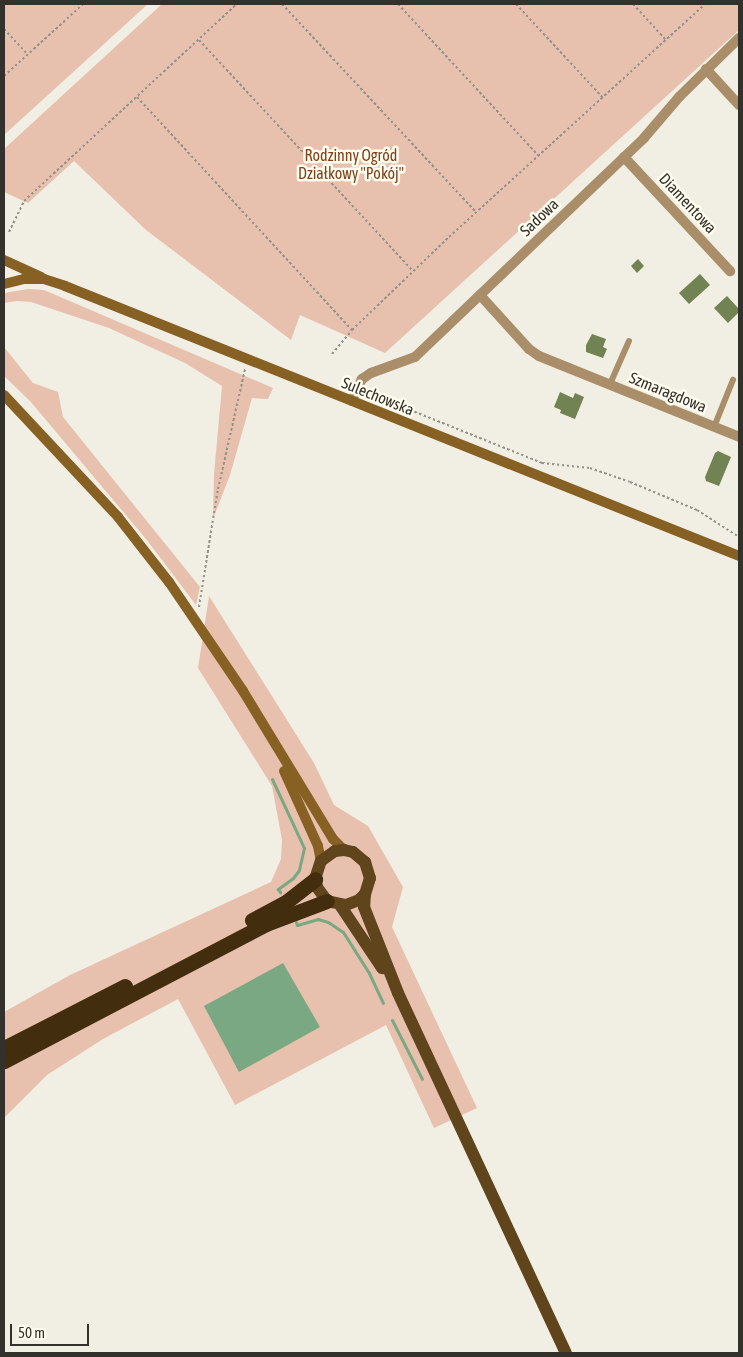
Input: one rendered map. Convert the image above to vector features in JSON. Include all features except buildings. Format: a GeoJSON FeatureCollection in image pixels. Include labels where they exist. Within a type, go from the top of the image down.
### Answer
{"type":"FeatureCollection","features":[{"type":"Feature","properties":{"kind":"highway"},"geometry":{"type":"LineString","coordinates":[[5,1051],[286,902],[315,879]]}},
{"type":"Feature","properties":{"kind":"highway"},"geometry":{"type":"LineString","coordinates":[[4,1070],[27,1050],[266,924],[334,903]]}},
{"type":"Feature","properties":{"kind":"highway"},"geometry":{"type":"LineString","coordinates":[[5,1051],[27,1050]]}},
{"type":"Feature","properties":{"kind":"main road"},"geometry":{"type":"LineString","coordinates":[[4,260],[44,279]]}},
{"type":"Feature","properties":{"kind":"main road","name":"Sulechowska"},"geometry":{"type":"LineString","coordinates":[[4,284],[24,279],[44,279],[739,556]]}},
{"type":"Feature","properties":{"kind":"main road"},"geometry":{"type":"LineString","coordinates":[[4,395],[118,517],[195,619],[333,839],[344,850],[360,856],[368,868],[370,878],[365,894],[364,907],[398,993],[566,1353]]}},
{"type":"Feature","properties":{"kind":"main road"},"geometry":{"type":"LineString","coordinates":[[268,733],[318,846],[321,861],[315,879],[317,887],[352,921],[398,993]]}},
{"type":"Feature","properties":{"kind":"main road"},"geometry":{"type":"LineString","coordinates":[[321,861],[335,851],[344,850]]}},
{"type":"Feature","properties":{"kind":"main road"},"geometry":{"type":"LineString","coordinates":[[334,903],[351,904],[365,894]]}},
{"type":"Feature","properties":{"kind":"street","name":"Sadowa"},"geometry":{"type":"LineString","coordinates":[[352,401],[356,388],[362,379],[371,372],[415,357],[624,157],[706,69],[739,38]]}},
{"type":"Feature","properties":{"kind":"street"},"geometry":{"type":"LineString","coordinates":[[706,69],[739,105]]}},
{"type":"Feature","properties":{"kind":"street","name":"Diamentowa"},"geometry":{"type":"LineString","coordinates":[[624,157],[730,270]]}},
{"type":"Feature","properties":{"kind":"street","name":"Szmaragdowa"},"geometry":{"type":"LineString","coordinates":[[480,295],[529,349],[539,356],[739,437]]}},
{"type":"Feature","properties":{"kind":"lane","name":"Szmaragdowa"},"geometry":{"type":"LineString","coordinates":[[610,384],[629,340]]}},
{"type":"Feature","properties":{"kind":"lane","name":"Szmaragdowa"},"geometry":{"type":"LineString","coordinates":[[714,427],[733,380]]}},
{"type":"Feature","properties":{"kind":"path"},"geometry":{"type":"LineString","coordinates":[[4,76],[83,4]]}},
{"type":"Feature","properties":{"kind":"path"},"geometry":{"type":"LineString","coordinates":[[9,232],[24,200],[237,4]]}},
{"type":"Feature","properties":{"kind":"path"},"geometry":{"type":"LineString","coordinates":[[282,4],[476,212]]}},
{"type":"Feature","properties":{"kind":"path"},"geometry":{"type":"LineString","coordinates":[[398,4],[538,155]]}},
{"type":"Feature","properties":{"kind":"path"},"geometry":{"type":"LineString","coordinates":[[516,4],[602,97]]}},
{"type":"Feature","properties":{"kind":"path"},"geometry":{"type":"LineString","coordinates":[[633,4],[666,40]]}},
{"type":"Feature","properties":{"kind":"path"},"geometry":{"type":"LineString","coordinates":[[332,354],[352,330],[476,212],[706,4]]}},
{"type":"Feature","properties":{"kind":"path"},"geometry":{"type":"LineString","coordinates":[[4,29],[27,54]]}},
{"type":"Feature","properties":{"kind":"path"},"geometry":{"type":"LineString","coordinates":[[199,39],[413,271]]}},
{"type":"Feature","properties":{"kind":"path"},"geometry":{"type":"LineString","coordinates":[[136,96],[352,330]]}},
{"type":"Feature","properties":{"kind":"path"},"geometry":{"type":"LineString","coordinates":[[195,619],[218,489],[247,359]]}},
{"type":"Feature","properties":{"kind":"path"},"geometry":{"type":"LineString","coordinates":[[356,388],[542,463],[590,468],[630,482],[697,510],[739,537]]}},
{"type":"Feature","properties":{"kind":"green space"},"geometry":{"type":"Polygon","coordinates":[[[4,4],[148,4],[4,135],[4,4]]]}},
{"type":"Feature","properties":{"kind":"green space","name":"Rodzinny Ogród Działkowy \"Pokój\""},"geometry":{"type":"Polygon","coordinates":[[[162,4],[739,4],[739,30],[385,353],[300,315],[291,340],[146,230],[74,161],[28,203],[4,192],[4,149],[162,4]]]}},
{"type":"Feature","properties":{"kind":"green space"},"geometry":{"type":"Polygon","coordinates":[[[28,289],[44,290],[273,388],[268,399],[252,398],[230,475],[213,519],[214,474],[222,386],[185,363],[109,328],[31,302],[17,301],[4,303],[4,293],[28,289]]]}},
{"type":"Feature","properties":{"kind":"green space"},"geometry":{"type":"Polygon","coordinates":[[[4,347],[33,383],[58,392],[63,417],[200,587],[196,605],[146,539],[30,401],[4,376],[4,347]]]}},
{"type":"Feature","properties":{"kind":"green space"},"geometry":{"type":"Polygon","coordinates":[[[209,596],[314,763],[334,805],[368,826],[403,887],[392,927],[477,1108],[434,1128],[386,1025],[235,1105],[178,999],[103,1039],[47,1075],[4,1118],[4,1012],[70,975],[271,882],[281,859],[282,840],[272,786],[198,668],[209,596]]]}},
{"type":"Feature","properties":{"kind":"shaded area"},"geometry":{"type":"Polygon","coordinates":[[[283,963],[320,1027],[239,1072],[204,1006],[283,963]]]}},
{"type":"Feature","properties":{"kind":"waterway"},"geometry":{"type":"LineString","coordinates":[[272,779],[304,848],[299,870],[293,878],[278,889],[280,892]]}},
{"type":"Feature","properties":{"kind":"waterway"},"geometry":{"type":"LineString","coordinates":[[296,922],[297,925],[318,919],[328,922],[343,932],[369,973],[383,1003]]}},
{"type":"Feature","properties":{"kind":"waterway"},"geometry":{"type":"LineString","coordinates":[[392,1020],[422,1079]]}}]}
